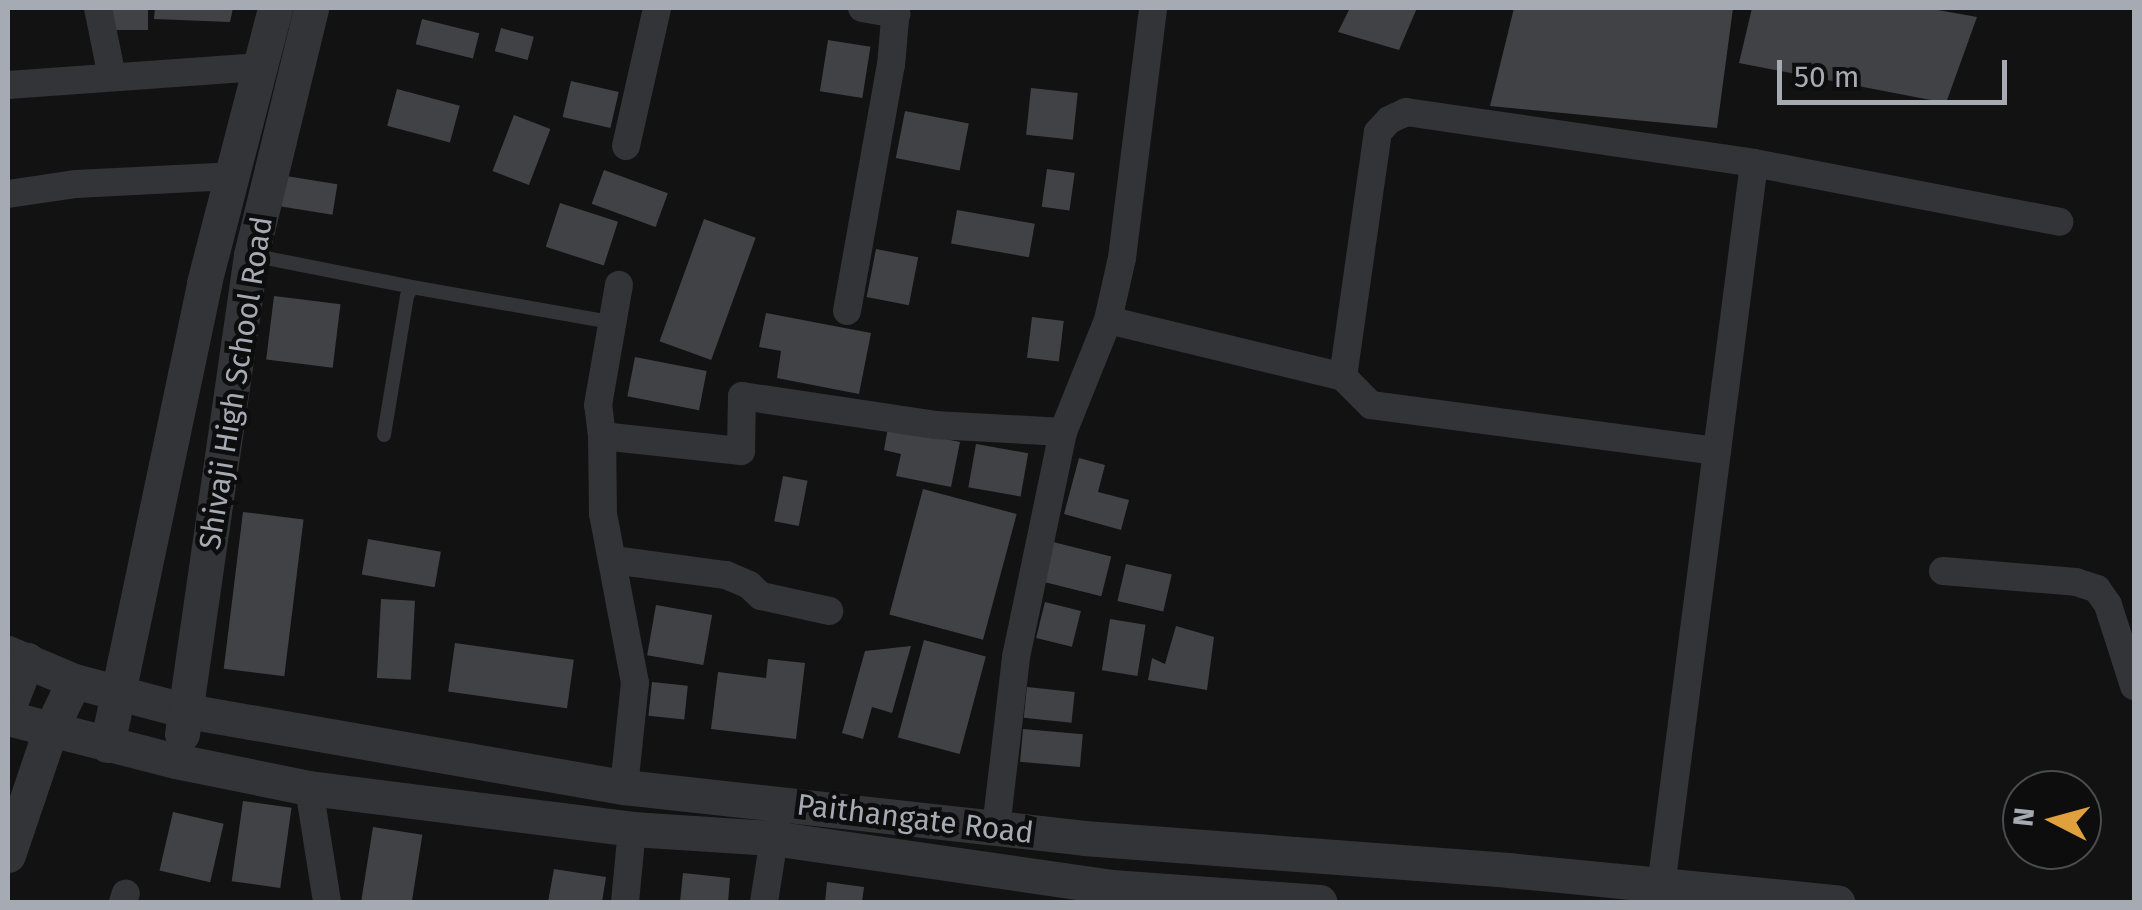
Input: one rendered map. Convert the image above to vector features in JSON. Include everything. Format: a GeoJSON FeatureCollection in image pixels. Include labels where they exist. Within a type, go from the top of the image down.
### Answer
{"type":"FeatureCollection","features":[{"type":"Feature","properties":{"kind":"street"},"geometry":{"type":"LineString","coordinates":[[98,8],[112,77]]}},
{"type":"Feature","properties":{"kind":"street","name":"Shivaji High School Road"},"geometry":{"type":"LineString","coordinates":[[107,744],[204,284],[275,8]]}},
{"type":"Feature","properties":{"kind":"street","name":"Shivaji High School Road"},"geometry":{"type":"LineString","coordinates":[[176,761],[187,712],[251,255],[311,8]]}},
{"type":"Feature","properties":{"kind":"street"},"geometry":{"type":"LineString","coordinates":[[626,146],[657,8]]}},
{"type":"Feature","properties":{"kind":"street"},"geometry":{"type":"LineString","coordinates":[[847,312],[891,66],[896,11],[862,8]]}},
{"type":"Feature","properties":{"kind":"street"},"geometry":{"type":"LineString","coordinates":[[996,828],[1016,658],[1063,432],[1108,320],[1122,258],[1153,8]]}},
{"type":"Feature","properties":{"kind":"street"},"geometry":{"type":"LineString","coordinates":[[8,85],[260,67]]}},
{"type":"Feature","properties":{"kind":"street"},"geometry":{"type":"LineString","coordinates":[[1342,377],[1378,132],[1406,112],[1754,164],[2059,222]]}},
{"type":"Feature","properties":{"kind":"street"},"geometry":{"type":"LineString","coordinates":[[1660,894],[1754,164]]}},
{"type":"Feature","properties":{"kind":"street"},"geometry":{"type":"LineString","coordinates":[[8,194],[76,184],[232,176]]}},
{"type":"Feature","properties":{"kind":"street"},"geometry":{"type":"LineString","coordinates":[[619,285],[598,405],[603,514],[636,684],[624,787]]}},
{"type":"Feature","properties":{"kind":"street"},"geometry":{"type":"LineString","coordinates":[[1108,320],[1342,377],[1371,405],[1717,451]]}},
{"type":"Feature","properties":{"kind":"street"},"geometry":{"type":"LineString","coordinates":[[602,436],[741,451],[742,396],[935,425],[1063,432]]}},
{"type":"Feature","properties":{"kind":"street"},"geometry":{"type":"LineString","coordinates":[[613,560],[726,575],[749,584],[761,596],[829,611]]}},
{"type":"Feature","properties":{"kind":"street"},"geometry":{"type":"LineString","coordinates":[[1943,571],[2076,582],[2097,589],[2108,605],[2134,686]]}},
{"type":"Feature","properties":{"kind":"street"},"geometry":{"type":"LineString","coordinates":[[8,708],[17,656]]}},
{"type":"Feature","properties":{"kind":"street","name":"Paithangate Road"},"geometry":{"type":"LineString","coordinates":[[17,656],[74,681],[187,712],[624,787],[1660,894],[1837,902]]}},
{"type":"Feature","properties":{"kind":"street"},"geometry":{"type":"LineString","coordinates":[[8,855],[50,731],[74,681]]}},
{"type":"Feature","properties":{"kind":"street","name":"Paithangate Road"},"geometry":{"type":"LineString","coordinates":[[8,718],[176,761],[309,788],[632,828],[772,838],[1111,895],[1319,902]]}},
{"type":"Feature","properties":{"kind":"street"},"geometry":{"type":"LineString","coordinates":[[309,788],[327,902]]}},
{"type":"Feature","properties":{"kind":"street"},"geometry":{"type":"LineString","coordinates":[[764,902],[780,803]]}},
{"type":"Feature","properties":{"kind":"street"},"geometry":{"type":"LineString","coordinates":[[625,902],[632,828]]}},
{"type":"Feature","properties":{"kind":"lane"},"geometry":{"type":"LineString","coordinates":[[251,255],[611,322]]}},
{"type":"Feature","properties":{"kind":"lane"},"geometry":{"type":"LineString","coordinates":[[384,435],[407,296],[412,287]]}},
{"type":"Feature","properties":{"kind":"building"},"geometry":{"type":"Polygon","coordinates":[[[112,8],[148,8],[148,30],[112,30],[112,8]]]}},
{"type":"Feature","properties":{"kind":"building"},"geometry":{"type":"Polygon","coordinates":[[[155,8],[233,8],[230,22],[154,19],[155,8]]]}},
{"type":"Feature","properties":{"kind":"building"},"geometry":{"type":"Polygon","coordinates":[[[1350,8],[1417,8],[1399,50],[1338,32],[1350,8]]]}},
{"type":"Feature","properties":{"kind":"building"},"geometry":{"type":"Polygon","coordinates":[[[1514,8],[1733,8],[1717,128],[1490,106],[1514,8]]]}},
{"type":"Feature","properties":{"kind":"building"},"geometry":{"type":"Polygon","coordinates":[[[1752,8],[1927,8],[1977,17],[1946,103],[1739,63],[1752,8]]]}},
{"type":"Feature","properties":{"kind":"building"},"geometry":{"type":"Polygon","coordinates":[[[422,19],[479,33],[473,59],[416,44],[422,19]]]}},
{"type":"Feature","properties":{"kind":"building"},"geometry":{"type":"Polygon","coordinates":[[[501,28],[534,37],[528,60],[495,51],[501,28]]]}},
{"type":"Feature","properties":{"kind":"building"},"geometry":{"type":"Polygon","coordinates":[[[828,40],[870,47],[862,98],[820,91],[828,40]]]}},
{"type":"Feature","properties":{"kind":"building"},"geometry":{"type":"Polygon","coordinates":[[[571,81],[619,92],[610,128],[563,117],[571,81]]]}},
{"type":"Feature","properties":{"kind":"building"},"geometry":{"type":"Polygon","coordinates":[[[1031,88],[1078,93],[1073,140],[1026,135],[1031,88]]]}},
{"type":"Feature","properties":{"kind":"building"},"geometry":{"type":"Polygon","coordinates":[[[397,89],[460,106],[450,143],[387,126],[397,89]]]}},
{"type":"Feature","properties":{"kind":"building"},"geometry":{"type":"Polygon","coordinates":[[[905,111],[969,123],[960,171],[896,158],[905,111]]]}},
{"type":"Feature","properties":{"kind":"building"},"geometry":{"type":"Polygon","coordinates":[[[514,115],[550,129],[529,185],[492,171],[514,115]]]}},
{"type":"Feature","properties":{"kind":"building"},"geometry":{"type":"Polygon","coordinates":[[[1047,169],[1075,173],[1069,211],[1042,207],[1047,169]]]}},
{"type":"Feature","properties":{"kind":"building"},"geometry":{"type":"Polygon","coordinates":[[[604,170],[668,193],[656,227],[592,204],[604,170]]]}},
{"type":"Feature","properties":{"kind":"building"},"geometry":{"type":"Polygon","coordinates":[[[286,176],[337,184],[333,215],[281,207],[286,176]]]}},
{"type":"Feature","properties":{"kind":"building"},"geometry":{"type":"Polygon","coordinates":[[[560,203],[618,222],[604,266],[546,247],[560,203]]]}},
{"type":"Feature","properties":{"kind":"building"},"geometry":{"type":"Polygon","coordinates":[[[957,210],[1035,224],[1029,257],[951,243],[957,210]]]}},
{"type":"Feature","properties":{"kind":"building"},"geometry":{"type":"Polygon","coordinates":[[[704,219],[756,238],[711,360],[660,341],[704,219]]]}},
{"type":"Feature","properties":{"kind":"building"},"geometry":{"type":"Polygon","coordinates":[[[876,249],[918,257],[909,305],[867,297],[876,249]]]}},
{"type":"Feature","properties":{"kind":"building"},"geometry":{"type":"Polygon","coordinates":[[[274,296],[341,304],[333,368],[266,360],[274,296]]]}},
{"type":"Feature","properties":{"kind":"building"},"geometry":{"type":"Polygon","coordinates":[[[766,313],[871,333],[859,394],[777,378],[781,351],[759,347],[766,313]]]}},
{"type":"Feature","properties":{"kind":"building"},"geometry":{"type":"Polygon","coordinates":[[[1032,317],[1064,321],[1059,362],[1027,358],[1032,317]]]}},
{"type":"Feature","properties":{"kind":"building"},"geometry":{"type":"Polygon","coordinates":[[[635,357],[707,371],[699,410],[627,396],[635,357]]]}},
{"type":"Feature","properties":{"kind":"building"},"geometry":{"type":"Polygon","coordinates":[[[888,427],[960,442],[951,487],[896,476],[901,454],[884,450],[888,427]]]}},
{"type":"Feature","properties":{"kind":"building"},"geometry":{"type":"Polygon","coordinates":[[[976,444],[1028,453],[1021,497],[968,487],[976,444]]]}},
{"type":"Feature","properties":{"kind":"building"},"geometry":{"type":"Polygon","coordinates":[[[1079,458],[1105,465],[1098,492],[1129,500],[1121,530],[1064,514],[1079,458]]]}},
{"type":"Feature","properties":{"kind":"building"},"geometry":{"type":"Polygon","coordinates":[[[783,476],[808,481],[799,526],[774,521],[783,476]]]}},
{"type":"Feature","properties":{"kind":"building"},"geometry":{"type":"Polygon","coordinates":[[[923,489],[1017,514],[983,640],[889,615],[923,489]]]}},
{"type":"Feature","properties":{"kind":"building"},"geometry":{"type":"Polygon","coordinates":[[[243,512],[304,519],[284,676],[224,669],[243,512]]]}},
{"type":"Feature","properties":{"kind":"building"},"geometry":{"type":"Polygon","coordinates":[[[368,539],[441,552],[435,587],[362,574],[368,539]]]}},
{"type":"Feature","properties":{"kind":"building"},"geometry":{"type":"Polygon","coordinates":[[[1053,542],[1111,557],[1101,596],[1043,582],[1053,542]]]}},
{"type":"Feature","properties":{"kind":"building"},"geometry":{"type":"Polygon","coordinates":[[[1126,564],[1172,575],[1163,612],[1117,601],[1126,564]]]}},
{"type":"Feature","properties":{"kind":"building"},"geometry":{"type":"Polygon","coordinates":[[[381,599],[415,601],[411,680],[377,678],[381,599]]]}},
{"type":"Feature","properties":{"kind":"building"},"geometry":{"type":"Polygon","coordinates":[[[1045,602],[1081,611],[1072,647],[1036,638],[1045,602]]]}},
{"type":"Feature","properties":{"kind":"building"},"geometry":{"type":"Polygon","coordinates":[[[656,605],[712,615],[703,665],[647,655],[656,605]]]}},
{"type":"Feature","properties":{"kind":"building"},"geometry":{"type":"Polygon","coordinates":[[[1110,619],[1146,625],[1137,676],[1102,670],[1110,619]]]}},
{"type":"Feature","properties":{"kind":"building"},"geometry":{"type":"Polygon","coordinates":[[[1176,626],[1214,637],[1207,690],[1148,680],[1152,658],[1165,664],[1176,626]]]}},
{"type":"Feature","properties":{"kind":"building"},"geometry":{"type":"Polygon","coordinates":[[[924,640],[986,657],[960,754],[898,738],[924,640]]]}},
{"type":"Feature","properties":{"kind":"building"},"geometry":{"type":"Polygon","coordinates":[[[455,643],[574,660],[567,708],[448,692],[455,643]]]}},
{"type":"Feature","properties":{"kind":"building"},"geometry":{"type":"Polygon","coordinates":[[[911,646],[892,713],[872,707],[863,739],[842,733],[865,651],[911,646]]]}},
{"type":"Feature","properties":{"kind":"building"},"geometry":{"type":"Polygon","coordinates":[[[768,659],[805,663],[796,739],[711,729],[718,672],[766,678],[768,659]]]}},
{"type":"Feature","properties":{"kind":"building"},"geometry":{"type":"Polygon","coordinates":[[[652,682],[688,686],[684,720],[648,716],[652,682]]]}},
{"type":"Feature","properties":{"kind":"building"},"geometry":{"type":"Polygon","coordinates":[[[1027,687],[1075,692],[1071,723],[1024,718],[1027,687]]]}},
{"type":"Feature","properties":{"kind":"building"},"geometry":{"type":"Polygon","coordinates":[[[1023,729],[1083,734],[1080,767],[1020,762],[1023,729]]]}},
{"type":"Feature","properties":{"kind":"building"},"geometry":{"type":"Polygon","coordinates":[[[243,801],[292,808],[280,888],[232,881],[243,801]]]}},
{"type":"Feature","properties":{"kind":"building"},"geometry":{"type":"Polygon","coordinates":[[[173,812],[224,824],[210,882],[160,870],[173,812]]]}},
{"type":"Feature","properties":{"kind":"building"},"geometry":{"type":"Polygon","coordinates":[[[373,827],[422,835],[412,902],[361,901],[373,827]]]}},
{"type":"Feature","properties":{"kind":"building"},"geometry":{"type":"Polygon","coordinates":[[[554,869],[606,877],[602,902],[548,902],[554,869]]]}},
{"type":"Feature","properties":{"kind":"building"},"geometry":{"type":"Polygon","coordinates":[[[683,873],[730,878],[728,902],[680,902],[683,873]]]}},
{"type":"Feature","properties":{"kind":"building"},"geometry":{"type":"Polygon","coordinates":[[[827,882],[864,887],[862,902],[825,902],[827,882]]]}}]}
